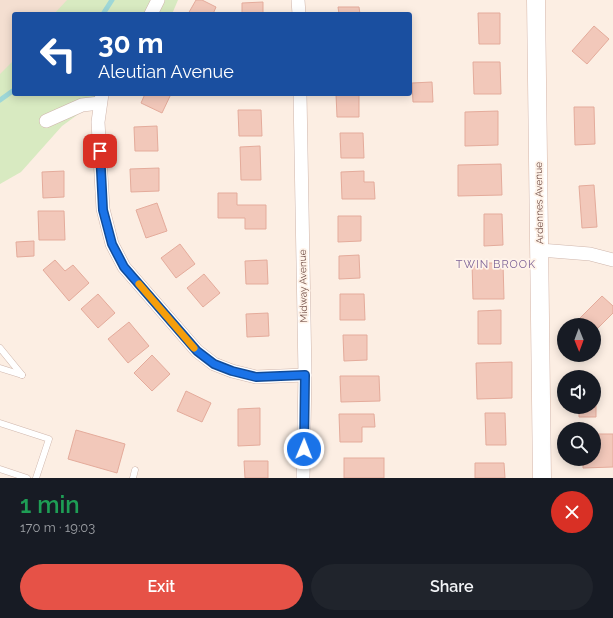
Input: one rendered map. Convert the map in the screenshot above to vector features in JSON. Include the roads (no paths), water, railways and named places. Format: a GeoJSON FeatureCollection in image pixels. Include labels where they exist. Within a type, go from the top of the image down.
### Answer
{"type":"FeatureCollection","features":[{"type":"Feature","properties":{"kind":"street"},"geometry":{"type":"LineString","coordinates":[[152,12],[158,0]]}},
{"type":"Feature","properties":{"kind":"street"},"geometry":{"type":"LineString","coordinates":[[298,0],[299,12]]}},
{"type":"Feature","properties":{"kind":"street","name":"Ardennes Avenue"},"geometry":{"type":"LineString","coordinates":[[536,0],[542,478]]}},
{"type":"Feature","properties":{"kind":"street","name":"Midway Avenue"},"geometry":{"type":"LineString","coordinates":[[300,96],[305,375],[303,478]]}},
{"type":"Feature","properties":{"kind":"street"},"geometry":{"type":"LineString","coordinates":[[46,120],[101,99],[98,122],[103,210],[112,244],[124,267],[197,351],[214,364],[232,371],[256,377],[305,375]]}},
{"type":"Feature","properties":{"kind":"street"},"geometry":{"type":"LineString","coordinates":[[540,250],[590,254],[613,260]]}},
{"type":"Feature","properties":{"kind":"lane"},"geometry":{"type":"LineString","coordinates":[[0,348],[22,375],[0,368]]}},
{"type":"Feature","properties":{"kind":"lane"},"geometry":{"type":"LineString","coordinates":[[0,423],[49,439],[36,478]]}},
{"type":"Feature","properties":{"kind":"lane"},"geometry":{"type":"LineString","coordinates":[[0,469],[26,478]]}},
{"type":"Feature","properties":{"kind":"lane"},"geometry":{"type":"LineString","coordinates":[[133,478],[135,470]]}},
{"type":"Feature","properties":{"kind":"waterway"},"geometry":{"type":"LineString","coordinates":[[104,12],[112,0]]}},
{"type":"Feature","properties":{"kind":"waterway"},"geometry":{"type":"LineString","coordinates":[[0,100],[12,91]]}},
{"type":"Feature","properties":{"kind":"district","name":"TWIN BROOK"},"geometry":{"type":"Point","coordinates":[496,264]}}]}
